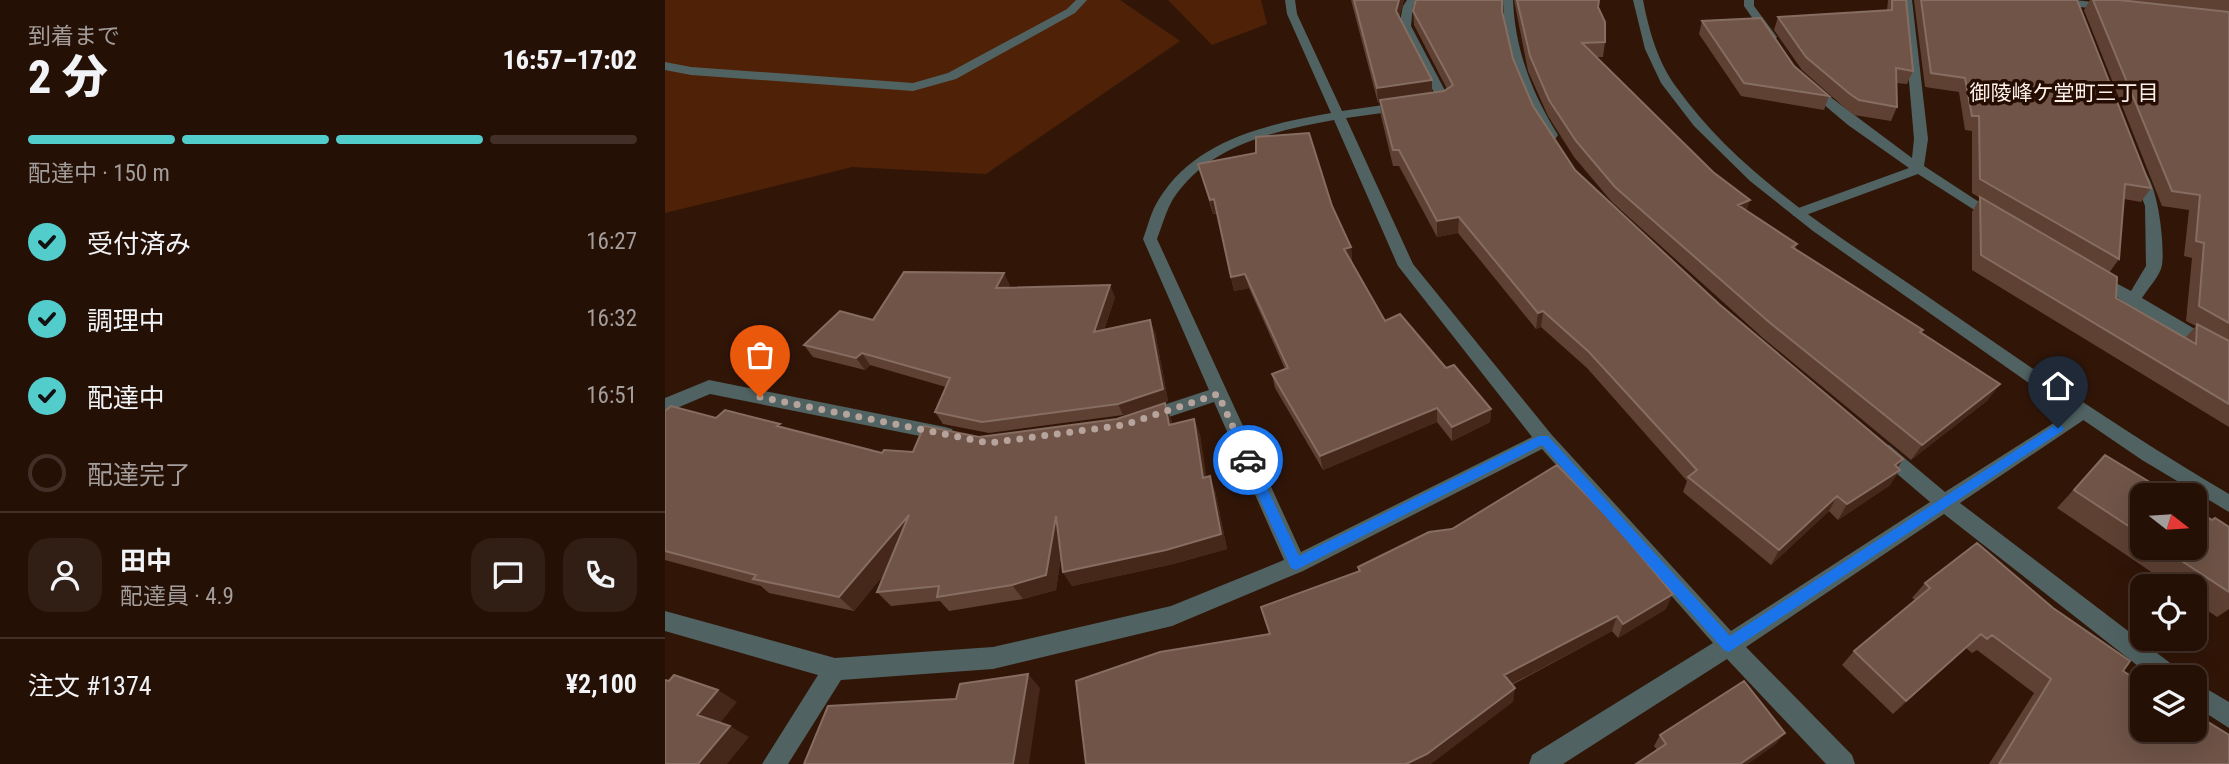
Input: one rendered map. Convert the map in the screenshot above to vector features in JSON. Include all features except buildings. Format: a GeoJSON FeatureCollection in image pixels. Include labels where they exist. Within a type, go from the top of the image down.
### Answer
{"type":"FeatureCollection","features":[{"type":"Feature","properties":{"kind":"street"},"geometry":{"type":"LineString","coordinates":[[665,66],[691,71],[913,87],[952,76],[1071,11],[1082,0]]}},
{"type":"Feature","properties":{"kind":"street"},"geometry":{"type":"LineString","coordinates":[[1290,0],[1292,14],[1406,266],[1543,439],[1729,645],[1843,764]]}},
{"type":"Feature","properties":{"kind":"street"},"geometry":{"type":"LineString","coordinates":[[1296,564],[1150,239],[1166,197],[1196,164],[1233,143],[1272,128],[1444,100],[1405,26],[1408,6],[1412,0]]}},
{"type":"Feature","properties":{"kind":"street"},"geometry":{"type":"LineString","coordinates":[[1509,0],[1508,24],[1516,66],[1543,122],[1562,152]]}},
{"type":"Feature","properties":{"kind":"street"},"geometry":{"type":"LineString","coordinates":[[1638,0],[1651,51],[1672,91],[1704,130],[1797,213],[2082,412],[2229,504]]}},
{"type":"Feature","properties":{"kind":"street"},"geometry":{"type":"LineString","coordinates":[[1749,0],[1749,6],[1780,52]]}},
{"type":"Feature","properties":{"kind":"street"},"geometry":{"type":"LineString","coordinates":[[1907,0],[1921,139],[1917,170]]}},
{"type":"Feature","properties":{"kind":"street"},"geometry":{"type":"LineString","coordinates":[[2083,28],[2073,2],[2125,9]]}},
{"type":"Feature","properties":{"kind":"street"},"geometry":{"type":"LineString","coordinates":[[1796,75],[1839,113],[1917,170],[2013,228]]}},
{"type":"Feature","properties":{"kind":"street"},"geometry":{"type":"LineString","coordinates":[[2132,155],[2152,206],[2154,266],[2133,300]]}},
{"type":"Feature","properties":{"kind":"street"},"geometry":{"type":"LineString","coordinates":[[1797,213],[1917,170]]}},
{"type":"Feature","properties":{"kind":"street"},"geometry":{"type":"LineString","coordinates":[[2085,271],[2229,358]]}},
{"type":"Feature","properties":{"kind":"street"},"geometry":{"type":"LineString","coordinates":[[665,406],[709,387],[962,438]]}},
{"type":"Feature","properties":{"kind":"street"},"geometry":{"type":"LineString","coordinates":[[1124,425],[1218,394]]}},
{"type":"Feature","properties":{"kind":"street"},"geometry":{"type":"LineString","coordinates":[[1541,764],[1729,645],[2082,412]]}},
{"type":"Feature","properties":{"kind":"street"},"geometry":{"type":"LineString","coordinates":[[665,621],[835,669],[993,659],[1172,616],[1296,564],[1543,439]]}},
{"type":"Feature","properties":{"kind":"street"},"geometry":{"type":"LineString","coordinates":[[1872,441],[1945,503],[2155,665]]}},
{"type":"Feature","properties":{"kind":"street"},"geometry":{"type":"LineString","coordinates":[[774,764],[835,669]]}},
{"type":"Feature","properties":{"kind":"street"},"geometry":{"type":"LineString","coordinates":[[2207,701],[2229,716]]}},
{"type":"Feature","properties":{"kind":"shaded area"},"geometry":{"type":"Polygon","coordinates":[[[665,0],[1120,0],[1180,41],[986,174],[852,167],[665,213],[665,0]]]}},
{"type":"Feature","properties":{"kind":"shaded area"},"geometry":{"type":"Polygon","coordinates":[[[1168,0],[1261,0],[1267,24],[1212,45],[1168,0]]]}},
{"type":"Feature","properties":{"kind":"way so far"},"geometry":{"type":"LineString","coordinates":[[760,397],[989,443],[1124,425],[1218,394],[1248,460]]}},
{"type":"Feature","properties":{"kind":"district","name":"御陵峰ケ堂町三丁目"},"geometry":{"type":"Point","coordinates":[2064,93]}},
{"type":"Feature","properties":{"kind":"route"},"geometry":{"type":"LineString","coordinates":[[1248,460],[1296,564],[1543,439],[1729,645],[2058,428]]}}]}
